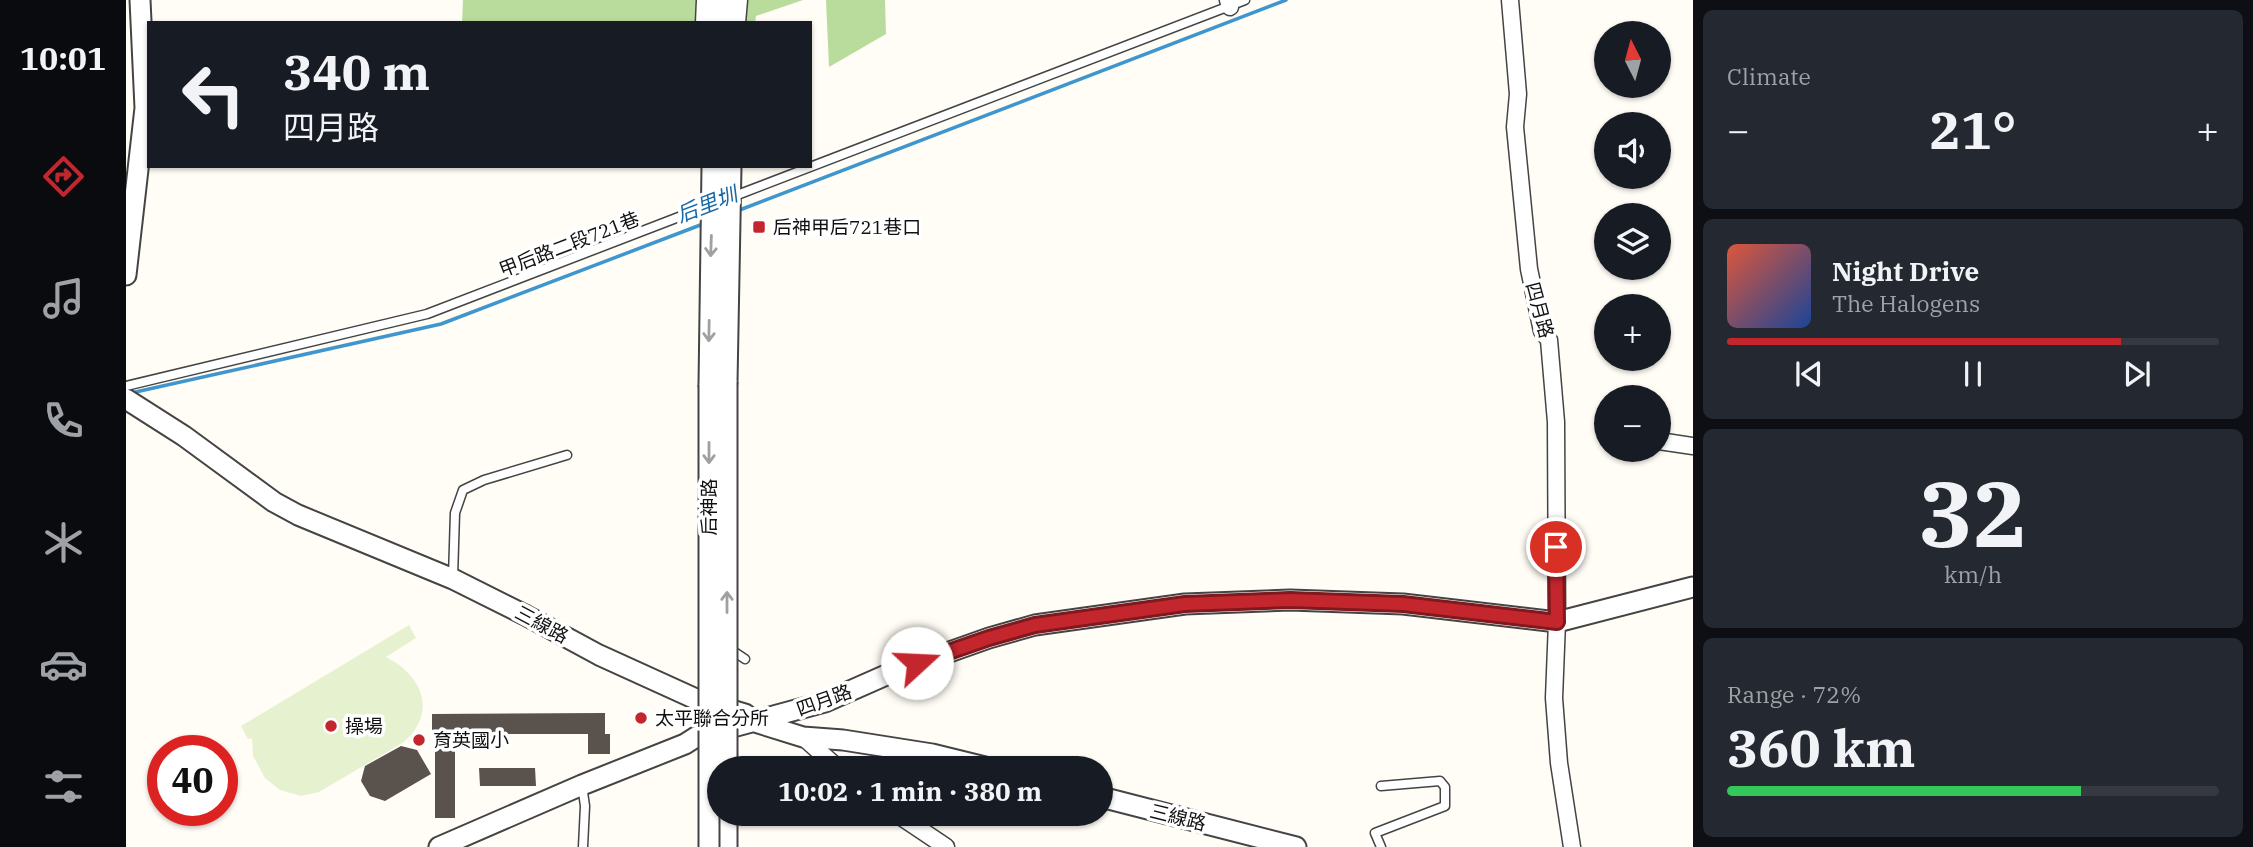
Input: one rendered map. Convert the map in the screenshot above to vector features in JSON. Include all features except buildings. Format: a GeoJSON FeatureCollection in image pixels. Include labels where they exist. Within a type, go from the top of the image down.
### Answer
{"type":"FeatureCollection","features":[{"type":"Feature","properties":{"kind":"street"},"geometry":{"type":"LineString","coordinates":[[126,275],[145,108],[140,0]]}},
{"type":"Feature","properties":{"kind":"street"},"geometry":{"type":"LineString","coordinates":[[709,21],[712,0]]}},
{"type":"Feature","properties":{"kind":"street"},"geometry":{"type":"LineString","coordinates":[[728,21],[731,0]]}},
{"type":"Feature","properties":{"kind":"street","name":"四月路"},"geometry":{"type":"LineString","coordinates":[[1510,0],[1518,94],[1515,127],[1529,269],[1542,331],[1549,340],[1556,422],[1557,622],[1554,698],[1559,762],[1572,847]]}},
{"type":"Feature","properties":{"kind":"street","name":"后神路"},"geometry":{"type":"LineString","coordinates":[[712,168],[727,756]]}},
{"type":"Feature","properties":{"kind":"street","name":"后神路"},"geometry":{"type":"LineString","coordinates":[[709,847],[718,383],[728,282],[731,168]]}},
{"type":"Feature","properties":{"kind":"street","name":"三線路"},"geometry":{"type":"LineString","coordinates":[[126,399],[184,436],[274,502],[298,515],[453,579],[600,655],[698,700],[745,714],[755,722],[803,737],[843,740],[940,756]]}},
{"type":"Feature","properties":{"kind":"street"},"geometry":{"type":"LineString","coordinates":[[1671,443],[1693,446]]}},
{"type":"Feature","properties":{"kind":"street","name":"四月路"},"geometry":{"type":"LineString","coordinates":[[439,847],[685,744],[696,737],[825,702],[892,672],[1035,625],[1185,604],[1290,600],[1403,604],[1557,622],[1693,587]]}},
{"type":"Feature","properties":{"kind":"street"},"geometry":{"type":"LineString","coordinates":[[803,737],[824,756]]}},
{"type":"Feature","properties":{"kind":"street","name":"三線路"},"geometry":{"type":"LineString","coordinates":[[1113,800],[1296,847]]}},
{"type":"Feature","properties":{"kind":"street"},"geometry":{"type":"LineString","coordinates":[[727,826],[727,847]]}},
{"type":"Feature","properties":{"kind":"street"},"geometry":{"type":"LineString","coordinates":[[915,826],[946,847]]}},
{"type":"Feature","properties":{"kind":"lane"},"geometry":{"type":"LineString","coordinates":[[700,21],[701,0]]}},
{"type":"Feature","properties":{"kind":"lane"},"geometry":{"type":"LineString","coordinates":[[741,21],[743,0]]}},
{"type":"Feature","properties":{"kind":"lane","name":"甲后路二段721巷"},"geometry":{"type":"LineString","coordinates":[[812,166],[1229,3],[1245,0]]}},
{"type":"Feature","properties":{"kind":"lane","name":"甲后路二段721巷"},"geometry":{"type":"LineString","coordinates":[[126,386],[427,314],[806,168]]}},
{"type":"Feature","properties":{"kind":"lane"},"geometry":{"type":"LineString","coordinates":[[453,579],[455,513],[463,490],[567,455]]}},
{"type":"Feature","properties":{"kind":"lane"},"geometry":{"type":"LineString","coordinates":[[696,660],[717,649],[732,649],[745,659]]}},
{"type":"Feature","properties":{"kind":"lane"},"geometry":{"type":"LineString","coordinates":[[1381,786],[1440,781],[1444,787],[1445,806],[1375,833],[1381,847]]}},
{"type":"Feature","properties":{"kind":"lane"},"geometry":{"type":"LineString","coordinates":[[582,785],[585,806],[583,847]]}},
{"type":"Feature","properties":{"kind":"green space"},"geometry":{"type":"Polygon","coordinates":[[[463,0],[803,0],[756,16],[755,21],[462,21],[463,0]]]}},
{"type":"Feature","properties":{"kind":"green space"},"geometry":{"type":"Polygon","coordinates":[[[826,0],[885,0],[886,34],[829,67],[826,0]]]}},
{"type":"Feature","properties":{"kind":"green space"},"geometry":{"type":"Polygon","coordinates":[[[409,625],[416,638],[386,657],[409,674],[421,695],[421,719],[404,742],[319,792],[301,796],[280,790],[265,778],[253,756],[252,738],[248,739],[241,726],[409,625]]]}},
{"type":"Feature","properties":{"kind":"waterway","name":"后里圳"},"geometry":{"type":"LineString","coordinates":[[737,211],[1286,0]]}},
{"type":"Feature","properties":{"kind":"waterway","name":"后里圳"},"geometry":{"type":"LineString","coordinates":[[131,393],[441,324],[703,224]]}},
{"type":"Feature","properties":{"kind":"place","name":"后神甲后721巷口"},"geometry":{"type":"Point","coordinates":[759,227]}},
{"type":"Feature","properties":{"kind":"place","name":"太平聯合分所"},"geometry":{"type":"Point","coordinates":[641,718]}},
{"type":"Feature","properties":{"kind":"place","name":"操場"},"geometry":{"type":"Point","coordinates":[331,726]}},
{"type":"Feature","properties":{"kind":"place","name":"育英國小"},"geometry":{"type":"Point","coordinates":[419,740]}},
{"type":"Feature","properties":{"kind":"route"},"geometry":{"type":"LineString","coordinates":[[917,663],[1035,625],[1185,604],[1290,600],[1403,604],[1557,622],[1556,547]]}}]}
